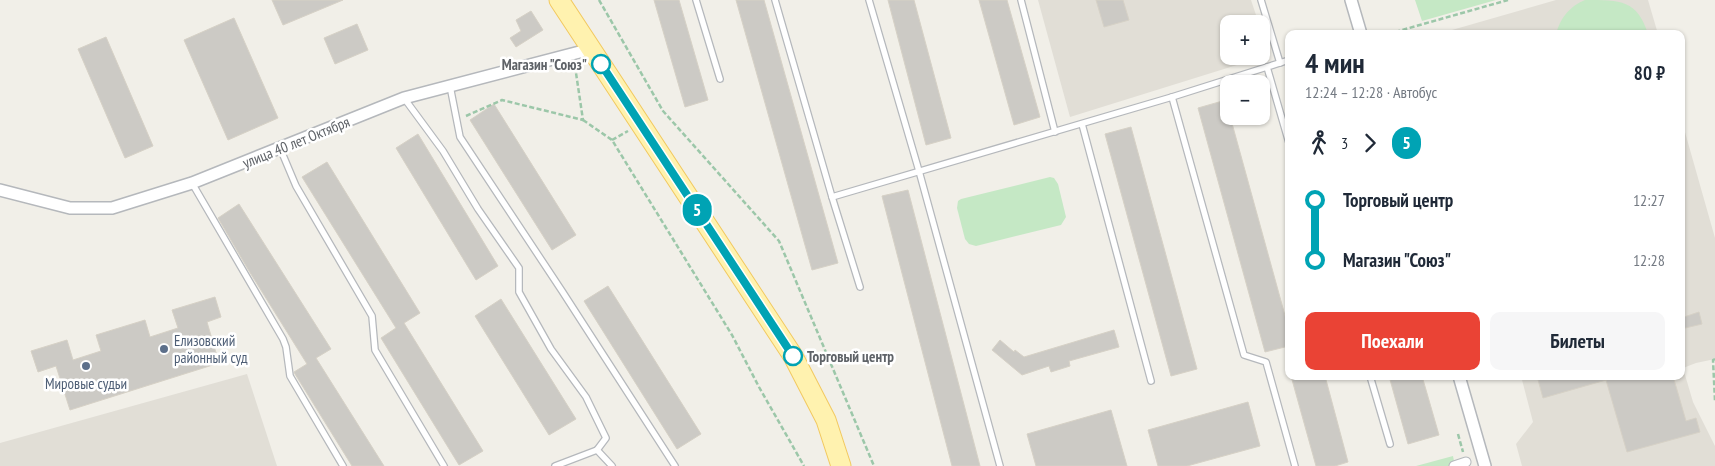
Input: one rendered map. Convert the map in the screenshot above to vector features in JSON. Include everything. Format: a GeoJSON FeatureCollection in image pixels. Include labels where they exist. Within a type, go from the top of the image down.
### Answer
{"type":"FeatureCollection","features":[{"type":"Feature","properties":{"kind":"main road"},"geometry":{"type":"LineString","coordinates":[[559,0],[793,356],[826,420],[841,466]]}},
{"type":"Feature","properties":{"kind":"street"},"geometry":{"type":"LineString","coordinates":[[1351,0],[1360,30]]}},
{"type":"Feature","properties":{"kind":"street","name":"улица 40 лет Октября"},"geometry":{"type":"LineString","coordinates":[[0,190],[70,208],[112,208],[192,183],[404,98],[591,49]]}},
{"type":"Feature","properties":{"kind":"street"},"geometry":{"type":"LineString","coordinates":[[1460,380],[1485,466]]}},
{"type":"Feature","properties":{"kind":"street"},"geometry":{"type":"LineString","coordinates":[[1454,466],[1466,462]]}},
{"type":"Feature","properties":{"kind":"lane"},"geometry":{"type":"LineString","coordinates":[[696,0],[720,79]]}},
{"type":"Feature","properties":{"kind":"lane"},"geometry":{"type":"LineString","coordinates":[[775,0],[860,287]]}},
{"type":"Feature","properties":{"kind":"lane"},"geometry":{"type":"LineString","coordinates":[[869,0],[919,171],[1000,466]]}},
{"type":"Feature","properties":{"kind":"lane"},"geometry":{"type":"LineString","coordinates":[[1021,0],[1055,132]]}},
{"type":"Feature","properties":{"kind":"lane"},"geometry":{"type":"LineString","coordinates":[[1261,0],[1280,62]]}},
{"type":"Feature","properties":{"kind":"lane"},"geometry":{"type":"LineString","coordinates":[[832,197],[1172,97],[1285,61]]}},
{"type":"Feature","properties":{"kind":"lane"},"geometry":{"type":"LineString","coordinates":[[1267,67],[1285,129]]}},
{"type":"Feature","properties":{"kind":"lane"},"geometry":{"type":"LineString","coordinates":[[450,86],[460,137],[675,466]]}},
{"type":"Feature","properties":{"kind":"lane"},"geometry":{"type":"LineString","coordinates":[[1172,97],[1244,355],[1266,362],[1295,466]]}},
{"type":"Feature","properties":{"kind":"lane"},"geometry":{"type":"LineString","coordinates":[[404,98],[442,151],[478,209],[519,268],[519,292],[551,349],[586,397],[606,438],[597,450],[555,466]]}},
{"type":"Feature","properties":{"kind":"lane"},"geometry":{"type":"LineString","coordinates":[[1082,124],[1151,381]]}},
{"type":"Feature","properties":{"kind":"lane"},"geometry":{"type":"LineString","coordinates":[[280,148],[296,186],[372,316],[375,350],[444,466]]}},
{"type":"Feature","properties":{"kind":"lane"},"geometry":{"type":"LineString","coordinates":[[192,183],[283,339],[290,376],[343,466]]}},
{"type":"Feature","properties":{"kind":"lane"},"geometry":{"type":"LineString","coordinates":[[1371,380],[1390,444]]}},
{"type":"Feature","properties":{"kind":"lane"},"geometry":{"type":"LineString","coordinates":[[597,450],[612,466]]}},
{"type":"Feature","properties":{"kind":"path"},"geometry":{"type":"LineString","coordinates":[[599,0],[663,111],[779,241],[874,466]]}},
{"type":"Feature","properties":{"kind":"path"},"geometry":{"type":"LineString","coordinates":[[1402,30],[1508,0]]}},
{"type":"Feature","properties":{"kind":"path"},"geometry":{"type":"LineString","coordinates":[[576,73],[583,120]]}},
{"type":"Feature","properties":{"kind":"path"},"geometry":{"type":"LineString","coordinates":[[457,120],[502,100],[583,120],[612,140],[732,335],[804,466]]}},
{"type":"Feature","properties":{"kind":"path"},"geometry":{"type":"LineString","coordinates":[[658,114],[663,111]]}},
{"type":"Feature","properties":{"kind":"path"},"geometry":{"type":"LineString","coordinates":[[612,140],[629,130]]}},
{"type":"Feature","properties":{"kind":"path"},"geometry":{"type":"LineString","coordinates":[[1715,359],[1713,360],[1715,400]]}},
{"type":"Feature","properties":{"kind":"shaded area"},"geometry":{"type":"Polygon","coordinates":[[[1038,0],[1251,0],[1256,15],[1220,15],[1220,65],[1237,65],[1070,117],[1038,0]]]}},
{"type":"Feature","properties":{"kind":"shaded area"},"geometry":{"type":"Polygon","coordinates":[[[1556,0],[1648,0],[1657,30],[1452,30],[1556,0]]]}},
{"type":"Feature","properties":{"kind":"shaded area"},"geometry":{"type":"Polygon","coordinates":[[[1685,132],[1715,238],[1715,359],[1685,367],[1685,132]]]}},
{"type":"Feature","properties":{"kind":"shaded area"},"geometry":{"type":"Polygon","coordinates":[[[247,374],[277,466],[0,466],[0,443],[247,374]]]}},
{"type":"Feature","properties":{"kind":"shaded area"},"geometry":{"type":"Polygon","coordinates":[[[1685,375],[1693,402],[1715,446],[1715,466],[1522,466],[1516,444],[1533,422],[1522,380],[1685,380],[1685,375]]]}},
{"type":"Feature","properties":{"kind":"green space"},"geometry":{"type":"Polygon","coordinates":[[[1415,0],[1496,0],[1422,21],[1415,0]]]}},
{"type":"Feature","properties":{"kind":"green space"},"geometry":{"type":"Polygon","coordinates":[[[1585,0],[1626,4],[1639,14],[1647,30],[1557,30],[1566,13],[1585,0]]]}},
{"type":"Feature","properties":{"kind":"green space"},"geometry":{"type":"Polygon","coordinates":[[[1050,177],[1054,178],[1058,184],[1066,217],[1061,225],[976,246],[969,244],[965,239],[957,208],[958,201],[1050,177]]]}},
{"type":"Feature","properties":{"kind":"green space"},"geometry":{"type":"Polygon","coordinates":[[[1453,456],[1455,466],[1416,466],[1453,456]]]}},
{"type":"Feature","properties":{"kind":"building"},"geometry":{"type":"Polygon","coordinates":[[[272,0],[343,0],[283,25],[272,0]]]}},
{"type":"Feature","properties":{"kind":"building"},"geometry":{"type":"Polygon","coordinates":[[[654,0],[679,0],[708,100],[685,107],[654,0]]]}},
{"type":"Feature","properties":{"kind":"building"},"geometry":{"type":"Polygon","coordinates":[[[736,0],[764,0],[838,263],[812,270],[736,0]]]}},
{"type":"Feature","properties":{"kind":"building"},"geometry":{"type":"Polygon","coordinates":[[[888,0],[914,0],[951,138],[926,145],[888,0]]]}},
{"type":"Feature","properties":{"kind":"building"},"geometry":{"type":"Polygon","coordinates":[[[979,0],[1007,0],[1040,117],[1014,125],[979,0]]]}},
{"type":"Feature","properties":{"kind":"building"},"geometry":{"type":"Polygon","coordinates":[[[1096,0],[1123,0],[1129,20],[1104,27],[1096,0]]]}},
{"type":"Feature","properties":{"kind":"building"},"geometry":{"type":"Polygon","coordinates":[[[531,11],[543,30],[516,47],[510,38],[521,31],[516,20],[531,11]]]}},
{"type":"Feature","properties":{"kind":"building"},"geometry":{"type":"Polygon","coordinates":[[[234,18],[278,118],[228,140],[184,40],[234,18]]]}},
{"type":"Feature","properties":{"kind":"building"},"geometry":{"type":"Polygon","coordinates":[[[357,24],[368,50],[335,64],[324,38],[357,24]]]}},
{"type":"Feature","properties":{"kind":"building"},"geometry":{"type":"Polygon","coordinates":[[[106,37],[153,146],[125,158],[78,49],[106,37]]]}},
{"type":"Feature","properties":{"kind":"building"},"geometry":{"type":"Polygon","coordinates":[[[1220,102],[1220,125],[1232,125],[1285,315],[1285,347],[1265,352],[1198,108],[1220,102]]]}},
{"type":"Feature","properties":{"kind":"building"},"geometry":{"type":"Polygon","coordinates":[[[494,104],[576,235],[552,250],[470,120],[494,104]]]}},
{"type":"Feature","properties":{"kind":"building"},"geometry":{"type":"Polygon","coordinates":[[[1131,127],[1197,369],[1171,376],[1105,134],[1131,127]]]}},
{"type":"Feature","properties":{"kind":"building"},"geometry":{"type":"Polygon","coordinates":[[[418,134],[498,266],[476,280],[396,148],[418,134]]]}},
{"type":"Feature","properties":{"kind":"building"},"geometry":{"type":"Polygon","coordinates":[[[327,162],[420,313],[404,323],[483,451],[459,465],[381,338],[396,328],[302,177],[327,162]]]}},
{"type":"Feature","properties":{"kind":"building"},"geometry":{"type":"Polygon","coordinates":[[[908,190],[980,466],[952,466],[882,196],[908,190]]]}},
{"type":"Feature","properties":{"kind":"building"},"geometry":{"type":"Polygon","coordinates":[[[239,204],[331,349],[316,358],[384,466],[352,466],[295,374],[294,372],[307,364],[218,218],[239,204]]]}},
{"type":"Feature","properties":{"kind":"building"},"geometry":{"type":"Polygon","coordinates":[[[608,286],[701,434],[677,449],[584,301],[608,286]]]}},
{"type":"Feature","properties":{"kind":"building"},"geometry":{"type":"Polygon","coordinates":[[[215,297],[221,317],[207,322],[219,363],[70,410],[56,366],[38,372],[31,351],[67,340],[73,360],[101,351],[96,335],[145,320],[150,337],[178,328],[172,310],[215,297]]]}},
{"type":"Feature","properties":{"kind":"building"},"geometry":{"type":"Polygon","coordinates":[[[501,299],[576,419],[549,435],[475,316],[501,299]]]}},
{"type":"Feature","properties":{"kind":"building"},"geometry":{"type":"Polygon","coordinates":[[[1699,312],[1702,324],[1685,328],[1685,317],[1699,312]]]}},
{"type":"Feature","properties":{"kind":"building"},"geometry":{"type":"Polygon","coordinates":[[[1114,330],[1119,347],[1069,361],[1070,366],[1051,372],[1049,366],[1022,375],[992,350],[1000,340],[1014,352],[1015,350],[1024,357],[1114,330]]]}},
{"type":"Feature","properties":{"kind":"building"},"geometry":{"type":"Polygon","coordinates":[[[1292,380],[1326,380],[1348,462],[1335,466],[1316,466],[1292,380]]]}},
{"type":"Feature","properties":{"kind":"building"},"geometry":{"type":"Polygon","coordinates":[[[1390,380],[1423,380],[1439,435],[1408,444],[1390,380]]]}},
{"type":"Feature","properties":{"kind":"building"},"geometry":{"type":"Polygon","coordinates":[[[1538,380],[1606,380],[1543,398],[1538,380]]]}},
{"type":"Feature","properties":{"kind":"building"},"geometry":{"type":"Polygon","coordinates":[[[1606,380],[1674,380],[1686,421],[1696,418],[1700,432],[1627,452],[1606,380]]]}},
{"type":"Feature","properties":{"kind":"building"},"geometry":{"type":"Polygon","coordinates":[[[1248,402],[1260,446],[1187,466],[1158,466],[1148,430],[1248,402]]]}},
{"type":"Feature","properties":{"kind":"building"},"geometry":{"type":"Polygon","coordinates":[[[1111,410],[1127,466],[1036,466],[1027,434],[1111,410]]]}},
{"type":"Feature","properties":{"kind":"bus line","name":"5"},"geometry":{"type":"LineString","coordinates":[[601,64],[793,356]]}},
{"type":"Feature","properties":{"kind":"place","name":"Магазин \"Союз\""},"geometry":{"type":"Point","coordinates":[601,64]}},
{"type":"Feature","properties":{"kind":"place","name":"Елизовский районный суд"},"geometry":{"type":"Point","coordinates":[164,349]}},
{"type":"Feature","properties":{"kind":"place","name":"Торговый центр"},"geometry":{"type":"Point","coordinates":[793,356]}},
{"type":"Feature","properties":{"kind":"place","name":"Мировые судьи"},"geometry":{"type":"Point","coordinates":[86,366]}}]}
